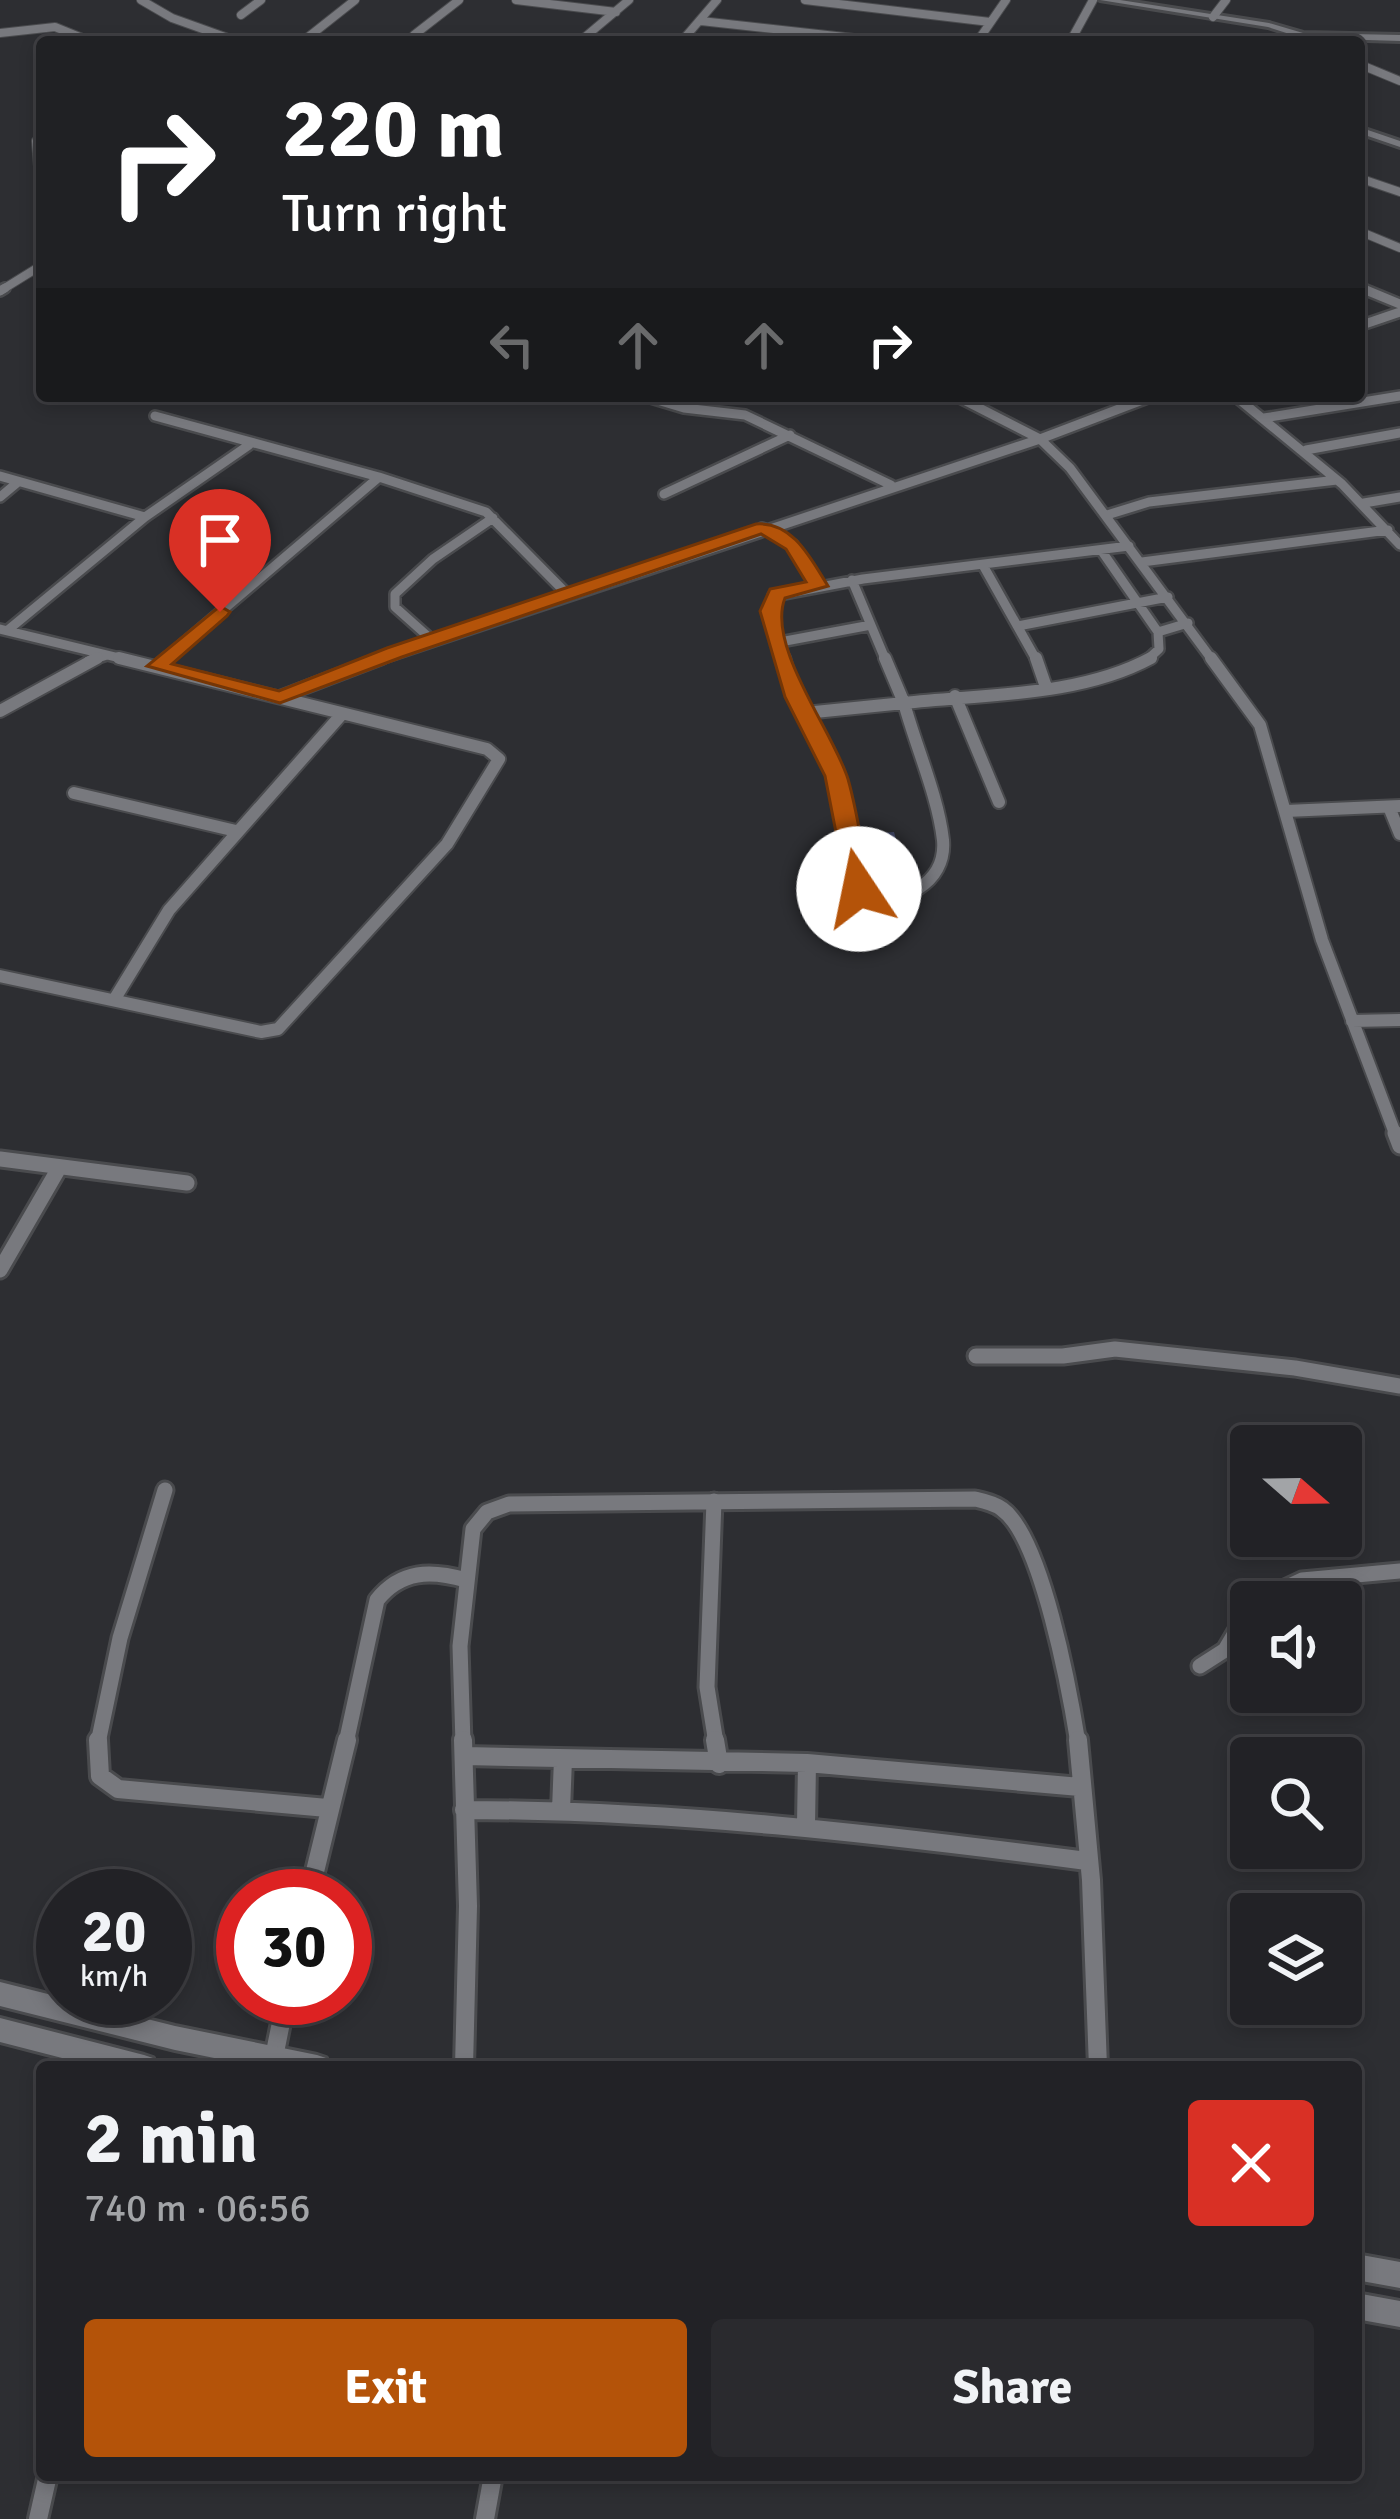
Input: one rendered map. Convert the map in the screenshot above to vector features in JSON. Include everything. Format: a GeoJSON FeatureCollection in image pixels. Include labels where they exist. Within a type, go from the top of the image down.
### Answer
{"type":"FeatureCollection","features":[{"type":"Feature","properties":{"kind":"street"},"geometry":{"type":"LineString","coordinates":[[141,0],[172,18],[222,36]]}},
{"type":"Feature","properties":{"kind":"street"},"geometry":{"type":"LineString","coordinates":[[241,14],[261,0]]}},
{"type":"Feature","properties":{"kind":"street"},"geometry":{"type":"LineString","coordinates":[[311,36],[356,0]]}},
{"type":"Feature","properties":{"kind":"street"},"geometry":{"type":"LineString","coordinates":[[414,35],[459,0]]}},
{"type":"Feature","properties":{"kind":"street"},"geometry":{"type":"LineString","coordinates":[[516,0],[616,12]]}},
{"type":"Feature","properties":{"kind":"street"},"geometry":{"type":"LineString","coordinates":[[587,36],[629,0]]}},
{"type":"Feature","properties":{"kind":"street"},"geometry":{"type":"LineString","coordinates":[[687,36],[717,0]]}},
{"type":"Feature","properties":{"kind":"street"},"geometry":{"type":"LineString","coordinates":[[806,0],[990,22]]}},
{"type":"Feature","properties":{"kind":"street"},"geometry":{"type":"LineString","coordinates":[[981,36],[1006,0]]}},
{"type":"Feature","properties":{"kind":"street"},"geometry":{"type":"LineString","coordinates":[[1073,36],[1093,0]]}},
{"type":"Feature","properties":{"kind":"street"},"geometry":{"type":"LineString","coordinates":[[1104,0],[1299,36],[1400,36]]}},
{"type":"Feature","properties":{"kind":"street"},"geometry":{"type":"LineString","coordinates":[[1213,17],[1226,0]]}},
{"type":"Feature","properties":{"kind":"street"},"geometry":{"type":"LineString","coordinates":[[701,21],[836,36]]}},
{"type":"Feature","properties":{"kind":"street"},"geometry":{"type":"LineString","coordinates":[[0,33],[55,27],[77,36]]}},
{"type":"Feature","properties":{"kind":"street"},"geometry":{"type":"LineString","coordinates":[[1365,67],[1400,82]]}},
{"type":"Feature","properties":{"kind":"street"},"geometry":{"type":"LineString","coordinates":[[1365,132],[1400,144]]}},
{"type":"Feature","properties":{"kind":"street"},"geometry":{"type":"LineString","coordinates":[[36,141],[36,173]]}},
{"type":"Feature","properties":{"kind":"street"},"geometry":{"type":"LineString","coordinates":[[1365,180],[1400,192]]}},
{"type":"Feature","properties":{"kind":"street"},"geometry":{"type":"LineString","coordinates":[[1365,233],[1400,248]]}},
{"type":"Feature","properties":{"kind":"street"},"geometry":{"type":"LineString","coordinates":[[0,291],[36,269]]}},
{"type":"Feature","properties":{"kind":"street"},"geometry":{"type":"LineString","coordinates":[[1365,290],[1400,308]]}},
{"type":"Feature","properties":{"kind":"street"},"geometry":{"type":"LineString","coordinates":[[1365,323],[1400,308]]}},
{"type":"Feature","properties":{"kind":"street"},"geometry":{"type":"LineString","coordinates":[[1365,402],[1400,396]]}},
{"type":"Feature","properties":{"kind":"street"},"geometry":{"type":"LineString","coordinates":[[664,402],[746,415],[891,485]]}},
{"type":"Feature","properties":{"kind":"street"},"geometry":{"type":"LineString","coordinates":[[968,402],[1040,439],[1107,515],[1261,725],[1322,940],[1400,1146]]}},
{"type":"Feature","properties":{"kind":"street"},"geometry":{"type":"LineString","coordinates":[[1122,402],[1127,405]]}},
{"type":"Feature","properties":{"kind":"street"},"geometry":{"type":"LineString","coordinates":[[280,697],[432,640],[1040,439],[1136,402]]}},
{"type":"Feature","properties":{"kind":"street"},"geometry":{"type":"LineString","coordinates":[[1243,402],[1306,450],[1396,538]]}},
{"type":"Feature","properties":{"kind":"street"},"geometry":{"type":"LineString","coordinates":[[1264,418],[1363,402]]}},
{"type":"Feature","properties":{"kind":"street"},"geometry":{"type":"LineString","coordinates":[[155,416],[379,477],[493,518],[567,594]]}},
{"type":"Feature","properties":{"kind":"street"},"geometry":{"type":"LineString","coordinates":[[1306,450],[1400,434]]}},
{"type":"Feature","properties":{"kind":"street"},"geometry":{"type":"LineString","coordinates":[[664,494],[790,435]]}},
{"type":"Feature","properties":{"kind":"street"},"geometry":{"type":"LineString","coordinates":[[4,630],[145,517],[250,445]]}},
{"type":"Feature","properties":{"kind":"street"},"geometry":{"type":"LineString","coordinates":[[0,476],[145,517]]}},
{"type":"Feature","properties":{"kind":"street"},"geometry":{"type":"LineString","coordinates":[[158,666],[379,477]]}},
{"type":"Feature","properties":{"kind":"street"},"geometry":{"type":"LineString","coordinates":[[1107,515],[1149,502],[1337,480]]}},
{"type":"Feature","properties":{"kind":"street"},"geometry":{"type":"LineString","coordinates":[[0,496],[18,482]]}},
{"type":"Feature","properties":{"kind":"street"},"geometry":{"type":"LineString","coordinates":[[1364,503],[1400,497]]}},
{"type":"Feature","properties":{"kind":"street"},"geometry":{"type":"LineString","coordinates":[[432,640],[395,607],[395,594],[433,559],[493,518]]}},
{"type":"Feature","properties":{"kind":"street"},"geometry":{"type":"LineString","coordinates":[[762,528],[793,545],[818,586]]}},
{"type":"Feature","properties":{"kind":"street"},"geometry":{"type":"LineString","coordinates":[[1142,562],[1396,538]]}},
{"type":"Feature","properties":{"kind":"street"},"geometry":{"type":"LineString","coordinates":[[852,580],[904,703],[943,842],[942,860],[925,887],[910,896],[879,902],[864,897],[859,889],[836,776],[795,697],[771,600],[777,593],[852,580],[984,568],[1129,546]]}},
{"type":"Feature","properties":{"kind":"street"},"geometry":{"type":"LineString","coordinates":[[805,713],[1046,687],[1147,661],[1157,652],[1159,632],[1101,550]]}},
{"type":"Feature","properties":{"kind":"street"},"geometry":{"type":"LineString","coordinates":[[984,568],[1046,687]]}},
{"type":"Feature","properties":{"kind":"street"},"geometry":{"type":"LineString","coordinates":[[1018,626],[1168,596]]}},
{"type":"Feature","properties":{"kind":"street"},"geometry":{"type":"LineString","coordinates":[[1159,632],[1188,623]]}},
{"type":"Feature","properties":{"kind":"street"},"geometry":{"type":"LineString","coordinates":[[780,642],[871,625]]}},
{"type":"Feature","properties":{"kind":"street"},"geometry":{"type":"LineString","coordinates":[[0,976],[262,1032],[278,1029],[447,844],[499,764],[495,753],[487,749],[4,630]]}},
{"type":"Feature","properties":{"kind":"street"},"geometry":{"type":"LineString","coordinates":[[78,665],[88,649]]}},
{"type":"Feature","properties":{"kind":"street"},"geometry":{"type":"LineString","coordinates":[[0,711],[78,665],[110,654]]}},
{"type":"Feature","properties":{"kind":"street"},"geometry":{"type":"LineString","coordinates":[[955,696],[1000,802]]}},
{"type":"Feature","properties":{"kind":"street"},"geometry":{"type":"LineString","coordinates":[[114,1000],[169,910],[342,714]]}},
{"type":"Feature","properties":{"kind":"street"},"geometry":{"type":"LineString","coordinates":[[74,793],[236,831]]}},
{"type":"Feature","properties":{"kind":"street"},"geometry":{"type":"LineString","coordinates":[[1286,812],[1395,807],[1400,834]]}},
{"type":"Feature","properties":{"kind":"street"},"geometry":{"type":"LineString","coordinates":[[1352,1022],[1400,1020]]}},
{"type":"Feature","properties":{"kind":"street"},"geometry":{"type":"LineString","coordinates":[[0,1159],[188,1184]]}},
{"type":"Feature","properties":{"kind":"street"},"geometry":{"type":"LineString","coordinates":[[0,1270],[58,1168]]}},
{"type":"Feature","properties":{"kind":"street"},"geometry":{"type":"LineString","coordinates":[[976,1356],[1063,1356],[1114,1349],[1295,1368],[1400,1386]]}},
{"type":"Feature","properties":{"kind":"street"},"geometry":{"type":"LineString","coordinates":[[164,1490],[106,1690],[93,1752],[98,1774],[111,1788],[140,1794],[327,1808]]}},
{"type":"Feature","properties":{"kind":"street"},"geometry":{"type":"LineString","coordinates":[[464,2061],[468,1906],[460,1646],[472,1529],[487,1512],[509,1504],[975,1499],[1006,1512],[1052,1612],[1071,1687],[1087,1862],[1097,2061]]}},
{"type":"Feature","properties":{"kind":"street"},"geometry":{"type":"LineString","coordinates":[[713,1501],[714,1592],[707,1687],[719,1763]]}},
{"type":"Feature","properties":{"kind":"street"},"geometry":{"type":"LineString","coordinates":[[1308,1581],[1338,1574],[1400,1571]]}},
{"type":"Feature","properties":{"kind":"street"},"geometry":{"type":"LineString","coordinates":[[315,1869],[355,1712],[376,1600],[391,1582],[414,1574],[441,1573],[466,1580]]}},
{"type":"Feature","properties":{"kind":"street"},"geometry":{"type":"LineString","coordinates":[[1200,1666],[1230,1642]]}},
{"type":"Feature","properties":{"kind":"street"},"geometry":{"type":"LineString","coordinates":[[465,1756],[807,1763],[1080,1787]]}},
{"type":"Feature","properties":{"kind":"street"},"geometry":{"type":"LineString","coordinates":[[561,1810],[563,1759]]}},
{"type":"Feature","properties":{"kind":"street"},"geometry":{"type":"LineString","coordinates":[[806,1825],[807,1763]]}},
{"type":"Feature","properties":{"kind":"street"},"geometry":{"type":"LineString","coordinates":[[464,1810],[561,1810],[806,1825],[1087,1862]]}},
{"type":"Feature","properties":{"kind":"street"},"geometry":{"type":"LineString","coordinates":[[0,1994],[175,2038],[291,2061]]}},
{"type":"Feature","properties":{"kind":"street"},"geometry":{"type":"LineString","coordinates":[[274,2057],[281,2025]]}},
{"type":"Feature","properties":{"kind":"street"},"geometry":{"type":"LineString","coordinates":[[0,2030],[121,2061]]}},
{"type":"Feature","properties":{"kind":"street"},"geometry":{"type":"LineString","coordinates":[[1362,2268],[1400,2275]]}},
{"type":"Feature","properties":{"kind":"street"},"geometry":{"type":"LineString","coordinates":[[1362,2307],[1400,2314]]}},
{"type":"Feature","properties":{"kind":"street"},"geometry":{"type":"LineString","coordinates":[[38,2519],[47,2481]]}},
{"type":"Feature","properties":{"kind":"street"},"geometry":{"type":"LineString","coordinates":[[485,2519],[492,2481]]}},
{"type":"Feature","properties":{"kind":"shaded area"},"geometry":{"type":"Polygon","coordinates":[[[894,832],[910,888],[891,896],[871,892],[856,835],[894,832]]]}},
{"type":"Feature","properties":{"kind":"route"},"geometry":{"type":"LineString","coordinates":[[220,612],[158,666],[280,697],[394,652],[762,528],[793,545],[818,586],[777,593],[770,611],[795,697],[836,776],[859,889]]}}]}
